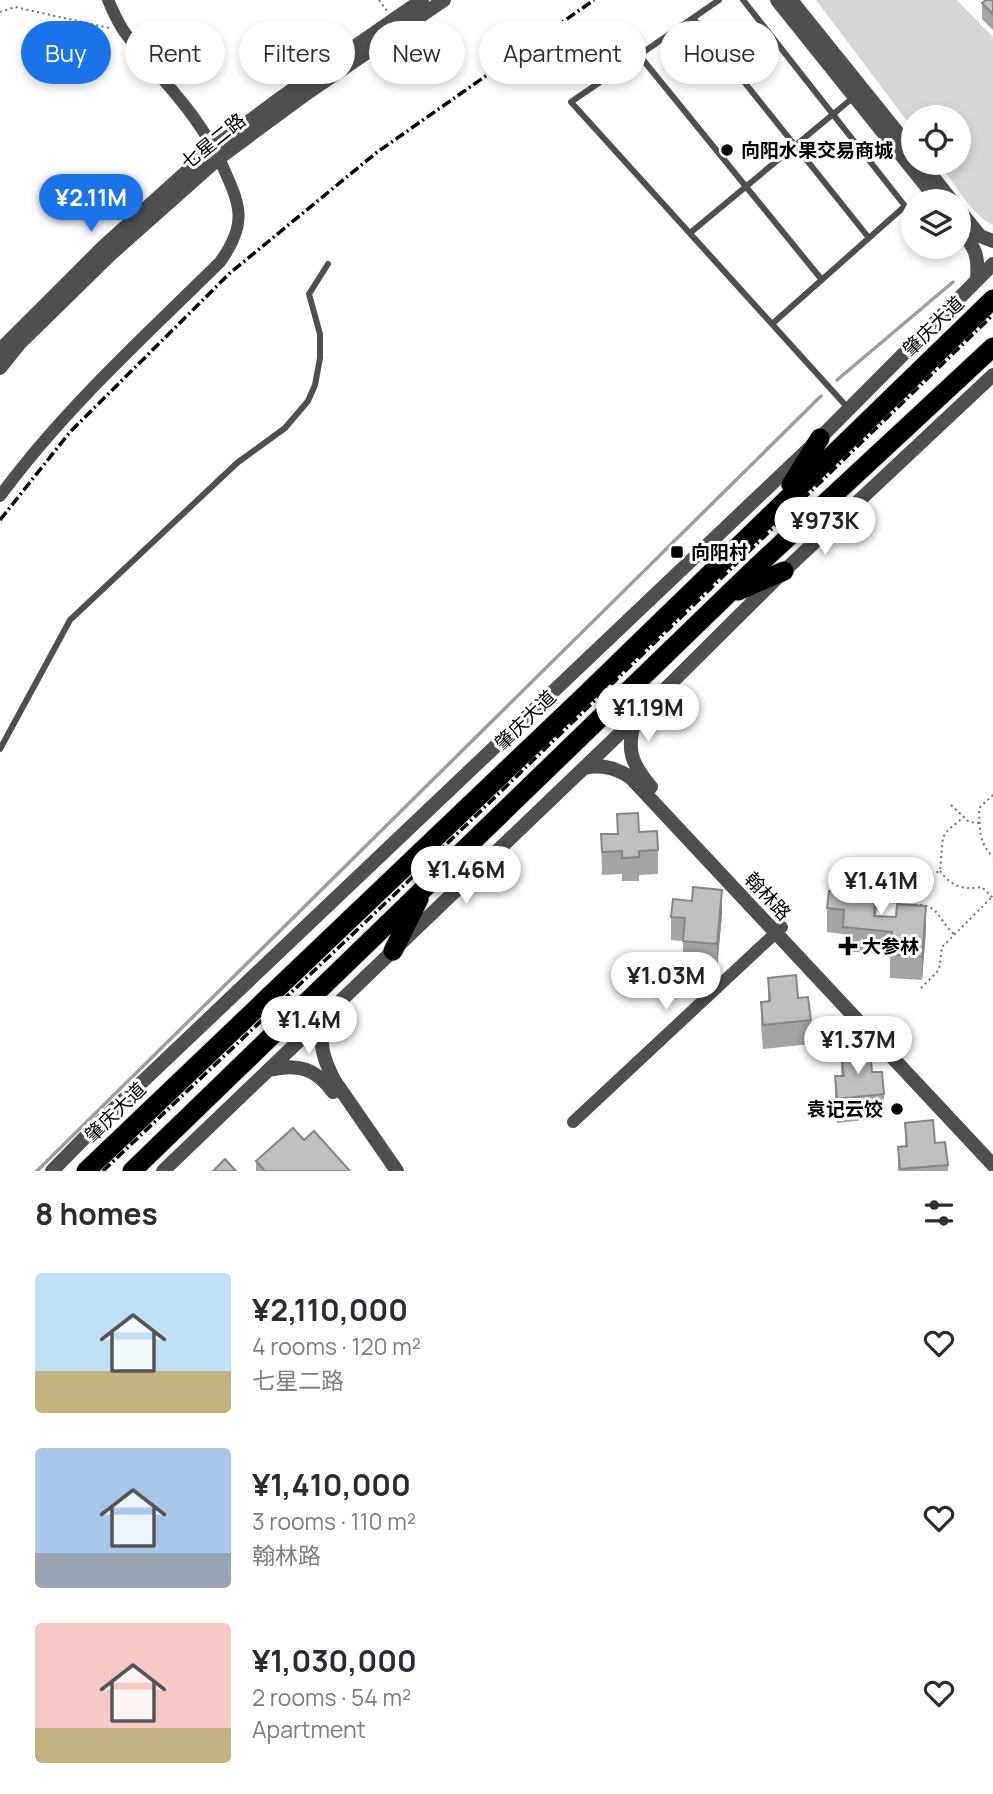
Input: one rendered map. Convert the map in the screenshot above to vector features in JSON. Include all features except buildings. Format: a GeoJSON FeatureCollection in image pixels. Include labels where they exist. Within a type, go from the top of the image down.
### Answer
{"type":"FeatureCollection","features":[{"type":"Feature","properties":{"kind":"highway","name":"肇庆大道"},"geometry":{"type":"LineString","coordinates":[[86,1171],[586,694],[993,299]]}},
{"type":"Feature","properties":{"kind":"highway"},"geometry":{"type":"LineString","coordinates":[[132,1171],[724,597],[993,347]]}},
{"type":"Feature","properties":{"kind":"highway"},"geometry":{"type":"LineString","coordinates":[[777,508],[820,438]]}},
{"type":"Feature","properties":{"kind":"highway"},"geometry":{"type":"LineString","coordinates":[[724,597],[784,571]]}},
{"type":"Feature","properties":{"kind":"highway"},"geometry":{"type":"LineString","coordinates":[[393,951],[425,886]]}},
{"type":"Feature","properties":{"kind":"street"},"geometry":{"type":"LineString","coordinates":[[0,496],[21,467],[79,401],[220,262],[237,235],[239,208],[216,153],[185,106],[124,32],[108,0]]}},
{"type":"Feature","properties":{"kind":"street","name":"七星二路"},"geometry":{"type":"LineString","coordinates":[[0,350],[103,247],[282,97],[422,0]]}},
{"type":"Feature","properties":{"kind":"street","name":"七星二路"},"geometry":{"type":"LineString","coordinates":[[0,368],[20,343],[216,153],[444,0]]}},
{"type":"Feature","properties":{"kind":"street"},"geometry":{"type":"LineString","coordinates":[[777,0],[901,139]]}},
{"type":"Feature","properties":{"kind":"street"},"geometry":{"type":"LineString","coordinates":[[791,0],[929,189]]}},
{"type":"Feature","properties":{"kind":"street"},"geometry":{"type":"LineString","coordinates":[[931,175],[943,189]]}},
{"type":"Feature","properties":{"kind":"street"},"geometry":{"type":"LineString","coordinates":[[971,224],[980,236],[993,241]]}},
{"type":"Feature","properties":{"kind":"street"},"geometry":{"type":"LineString","coordinates":[[971,243],[979,263],[977,279]]}},
{"type":"Feature","properties":{"kind":"street"},"geometry":{"type":"LineString","coordinates":[[52,1171],[101,1121],[820,438],[993,264]]}},
{"type":"Feature","properties":{"kind":"street"},"geometry":{"type":"LineString","coordinates":[[163,1171],[636,718],[784,571],[993,375]]}},
{"type":"Feature","properties":{"kind":"street"},"geometry":{"type":"LineString","coordinates":[[584,768],[609,768],[635,775],[630,750],[636,718]]}},
{"type":"Feature","properties":{"kind":"street","name":"翰林路"},"geometry":{"type":"LineString","coordinates":[[635,775],[993,1165]]}},
{"type":"Feature","properties":{"kind":"street"},"geometry":{"type":"LineString","coordinates":[[573,1122],[779,930]]}},
{"type":"Feature","properties":{"kind":"street","name":"翰林路"},"geometry":{"type":"LineString","coordinates":[[779,930],[993,1153]]}},
{"type":"Feature","properties":{"kind":"street"},"geometry":{"type":"LineString","coordinates":[[324,1018],[322,1056],[334,1080],[397,1171]]}},
{"type":"Feature","properties":{"kind":"street"},"geometry":{"type":"LineString","coordinates":[[269,1069],[300,1067],[318,1075],[330,1088],[387,1171]]}},
{"type":"Feature","properties":{"kind":"lane"},"geometry":{"type":"LineString","coordinates":[[646,50],[719,0]]}},
{"type":"Feature","properties":{"kind":"lane"},"geometry":{"type":"LineString","coordinates":[[743,0],[905,206],[772,324]]}},
{"type":"Feature","properties":{"kind":"lane"},"geometry":{"type":"LineString","coordinates":[[693,18],[869,238]]}},
{"type":"Feature","properties":{"kind":"lane"},"geometry":{"type":"LineString","coordinates":[[646,64],[822,280]]}},
{"type":"Feature","properties":{"kind":"lane"},"geometry":{"type":"LineString","coordinates":[[597,84],[571,102],[849,408]]}},
{"type":"Feature","properties":{"kind":"lane"},"geometry":{"type":"LineString","coordinates":[[690,233],[859,93]]}},
{"type":"Feature","properties":{"kind":"lane"},"geometry":{"type":"LineString","coordinates":[[0,749],[70,620],[237,463],[285,428],[308,401],[315,384],[320,358],[320,334],[309,294],[328,264]]}},
{"type":"Feature","properties":{"kind":"path"},"geometry":{"type":"LineString","coordinates":[[0,12],[15,7],[124,32]]}},
{"type":"Feature","properties":{"kind":"path"},"geometry":{"type":"LineString","coordinates":[[993,796],[979,808],[984,848],[993,857]]}},
{"type":"Feature","properties":{"kind":"path"},"geometry":{"type":"LineString","coordinates":[[951,805],[969,822],[980,823]]}},
{"type":"Feature","properties":{"kind":"path"},"geometry":{"type":"LineString","coordinates":[[921,988],[939,970],[942,947],[993,897],[982,887],[957,887],[940,871],[943,836],[964,817]]}},
{"type":"Feature","properties":{"kind":"path"},"geometry":{"type":"LineString","coordinates":[[905,872],[915,877],[940,871]]}},
{"type":"Feature","properties":{"kind":"path"},"geometry":{"type":"LineString","coordinates":[[882,890],[893,902],[902,905],[926,904],[938,913],[942,922],[955,935]]}},
{"type":"Feature","properties":{"kind":"shaded area"},"geometry":{"type":"Polygon","coordinates":[[[816,0],[957,0],[993,37],[993,225],[971,207],[971,189],[958,189],[948,175],[971,175],[971,105],[901,105],[901,113],[816,0]]]}},
{"type":"Feature","properties":{"kind":"waterway"},"geometry":{"type":"LineString","coordinates":[[837,380],[953,282]]}},
{"type":"Feature","properties":{"kind":"waterway"},"geometry":{"type":"LineString","coordinates":[[37,1171],[821,396]]}},
{"type":"Feature","properties":{"kind":"railway"},"geometry":{"type":"LineString","coordinates":[[0,520],[70,432],[230,273],[376,153],[594,0]]}},
{"type":"Feature","properties":{"kind":"railway"},"geometry":{"type":"LineString","coordinates":[[103,1171],[395,894],[993,315]]}},
{"type":"Feature","properties":{"kind":"place","name":"向阳水果交易商城"},"geometry":{"type":"Point","coordinates":[727,150]}},
{"type":"Feature","properties":{"kind":"place","name":"向阳村"},"geometry":{"type":"Point","coordinates":[677,552]}},
{"type":"Feature","properties":{"kind":"place","name":"大参林"},"geometry":{"type":"Point","coordinates":[848,946]}},
{"type":"Feature","properties":{"kind":"place","name":"袁记云饺"},"geometry":{"type":"Point","coordinates":[897,1109]}}]}
